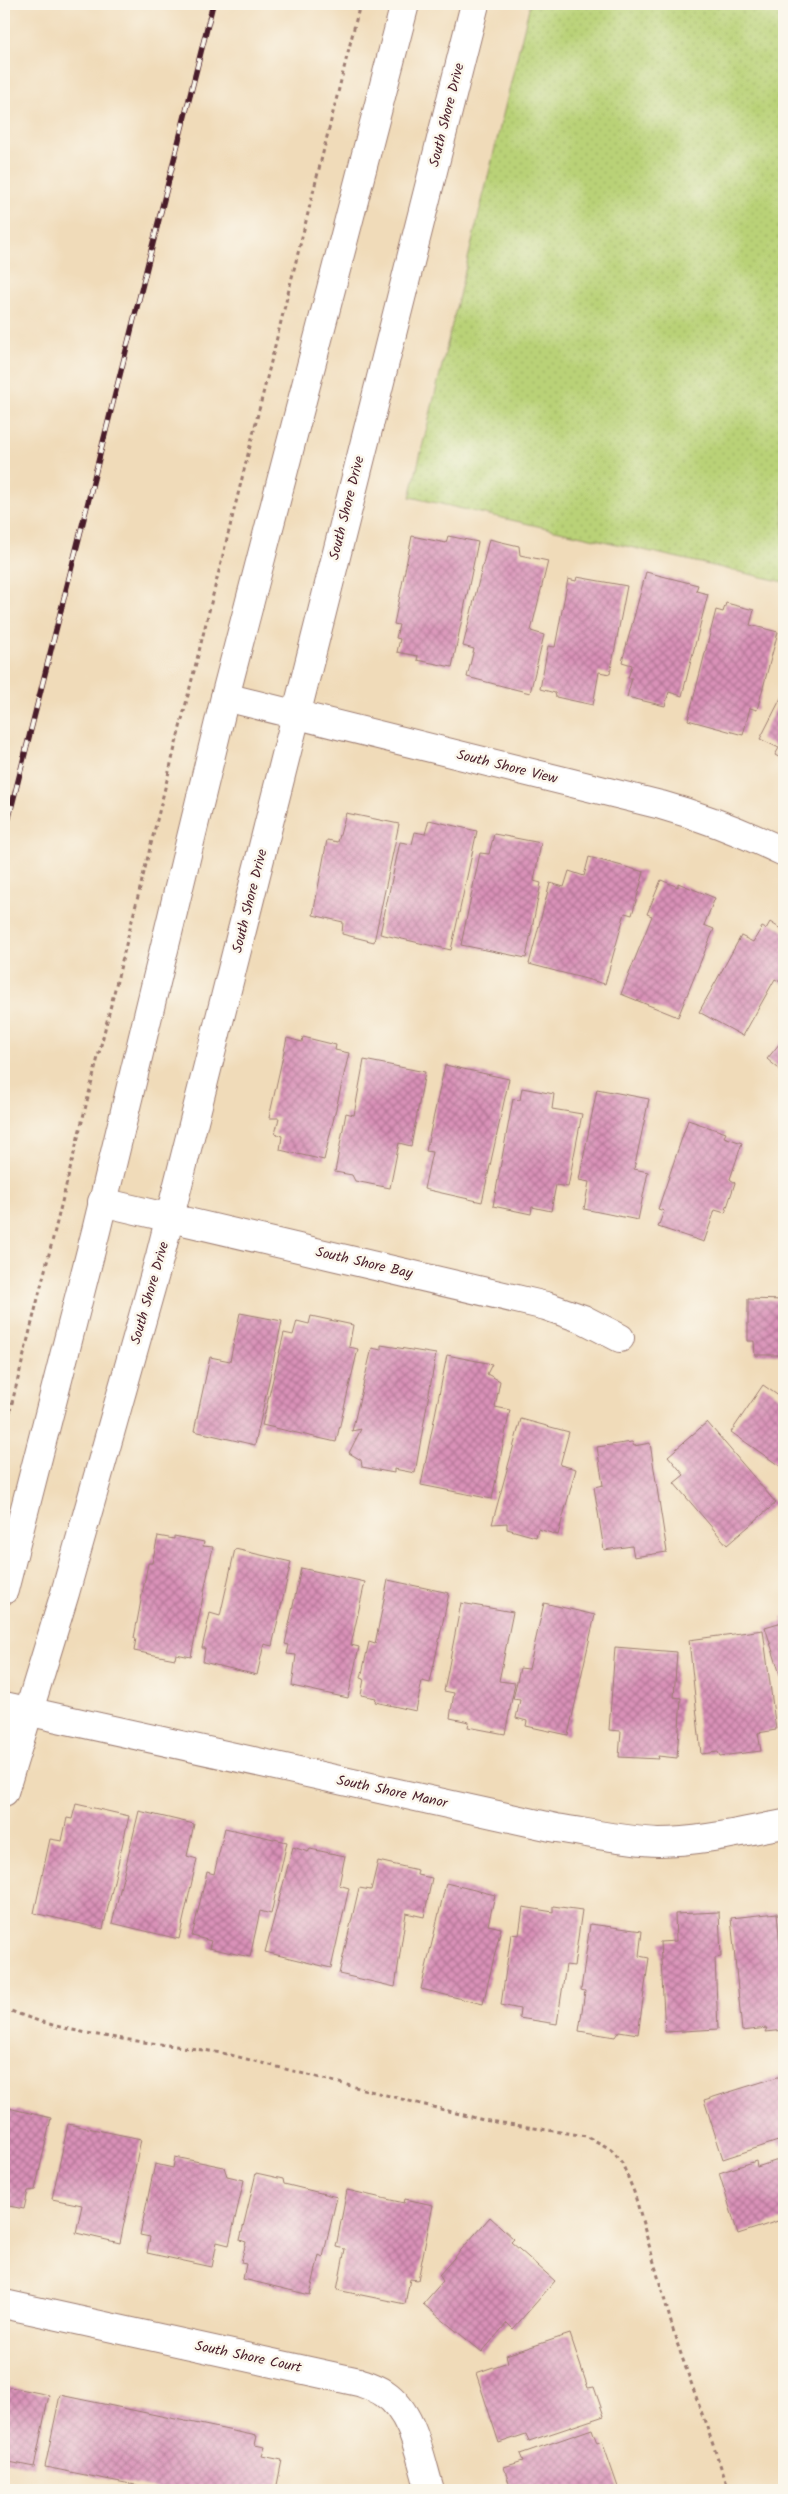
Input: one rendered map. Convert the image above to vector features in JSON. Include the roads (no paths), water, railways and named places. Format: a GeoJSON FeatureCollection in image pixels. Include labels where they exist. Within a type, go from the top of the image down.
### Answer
{"type":"FeatureCollection","features":[{"type":"Feature","properties":{"kind":"street"},"geometry":{"type":"LineString","coordinates":[[4,1590],[102,1202],[225,697],[405,4]]}},
{"type":"Feature","properties":{"kind":"street","name":"South Shore Drive"},"geometry":{"type":"LineString","coordinates":[[4,1792],[16,1709],[170,1217],[475,4]]}},
{"type":"Feature","properties":{"kind":"street","name":"South Shore View"},"geometry":{"type":"LineString","coordinates":[[225,697],[678,810],[748,834],[784,852]]}},
{"type":"Feature","properties":{"kind":"street","name":"South Shore Bay"},"geometry":{"type":"LineString","coordinates":[[102,1202],[546,1306],[583,1319],[620,1338]]}},
{"type":"Feature","properties":{"kind":"street","name":"South Shore Manor"},"geometry":{"type":"LineString","coordinates":[[16,1709],[556,1828],[610,1837],[659,1842],[737,1833],[784,1824]]}},
{"type":"Feature","properties":{"kind":"street","name":"South Shore Court"},"geometry":{"type":"LineString","coordinates":[[4,2304],[359,2382],[384,2393],[403,2412],[415,2440],[430,2490]]}},
{"type":"Feature","properties":{"kind":"railway"},"geometry":{"type":"LineString","coordinates":[[4,837],[213,4]]}}]}
